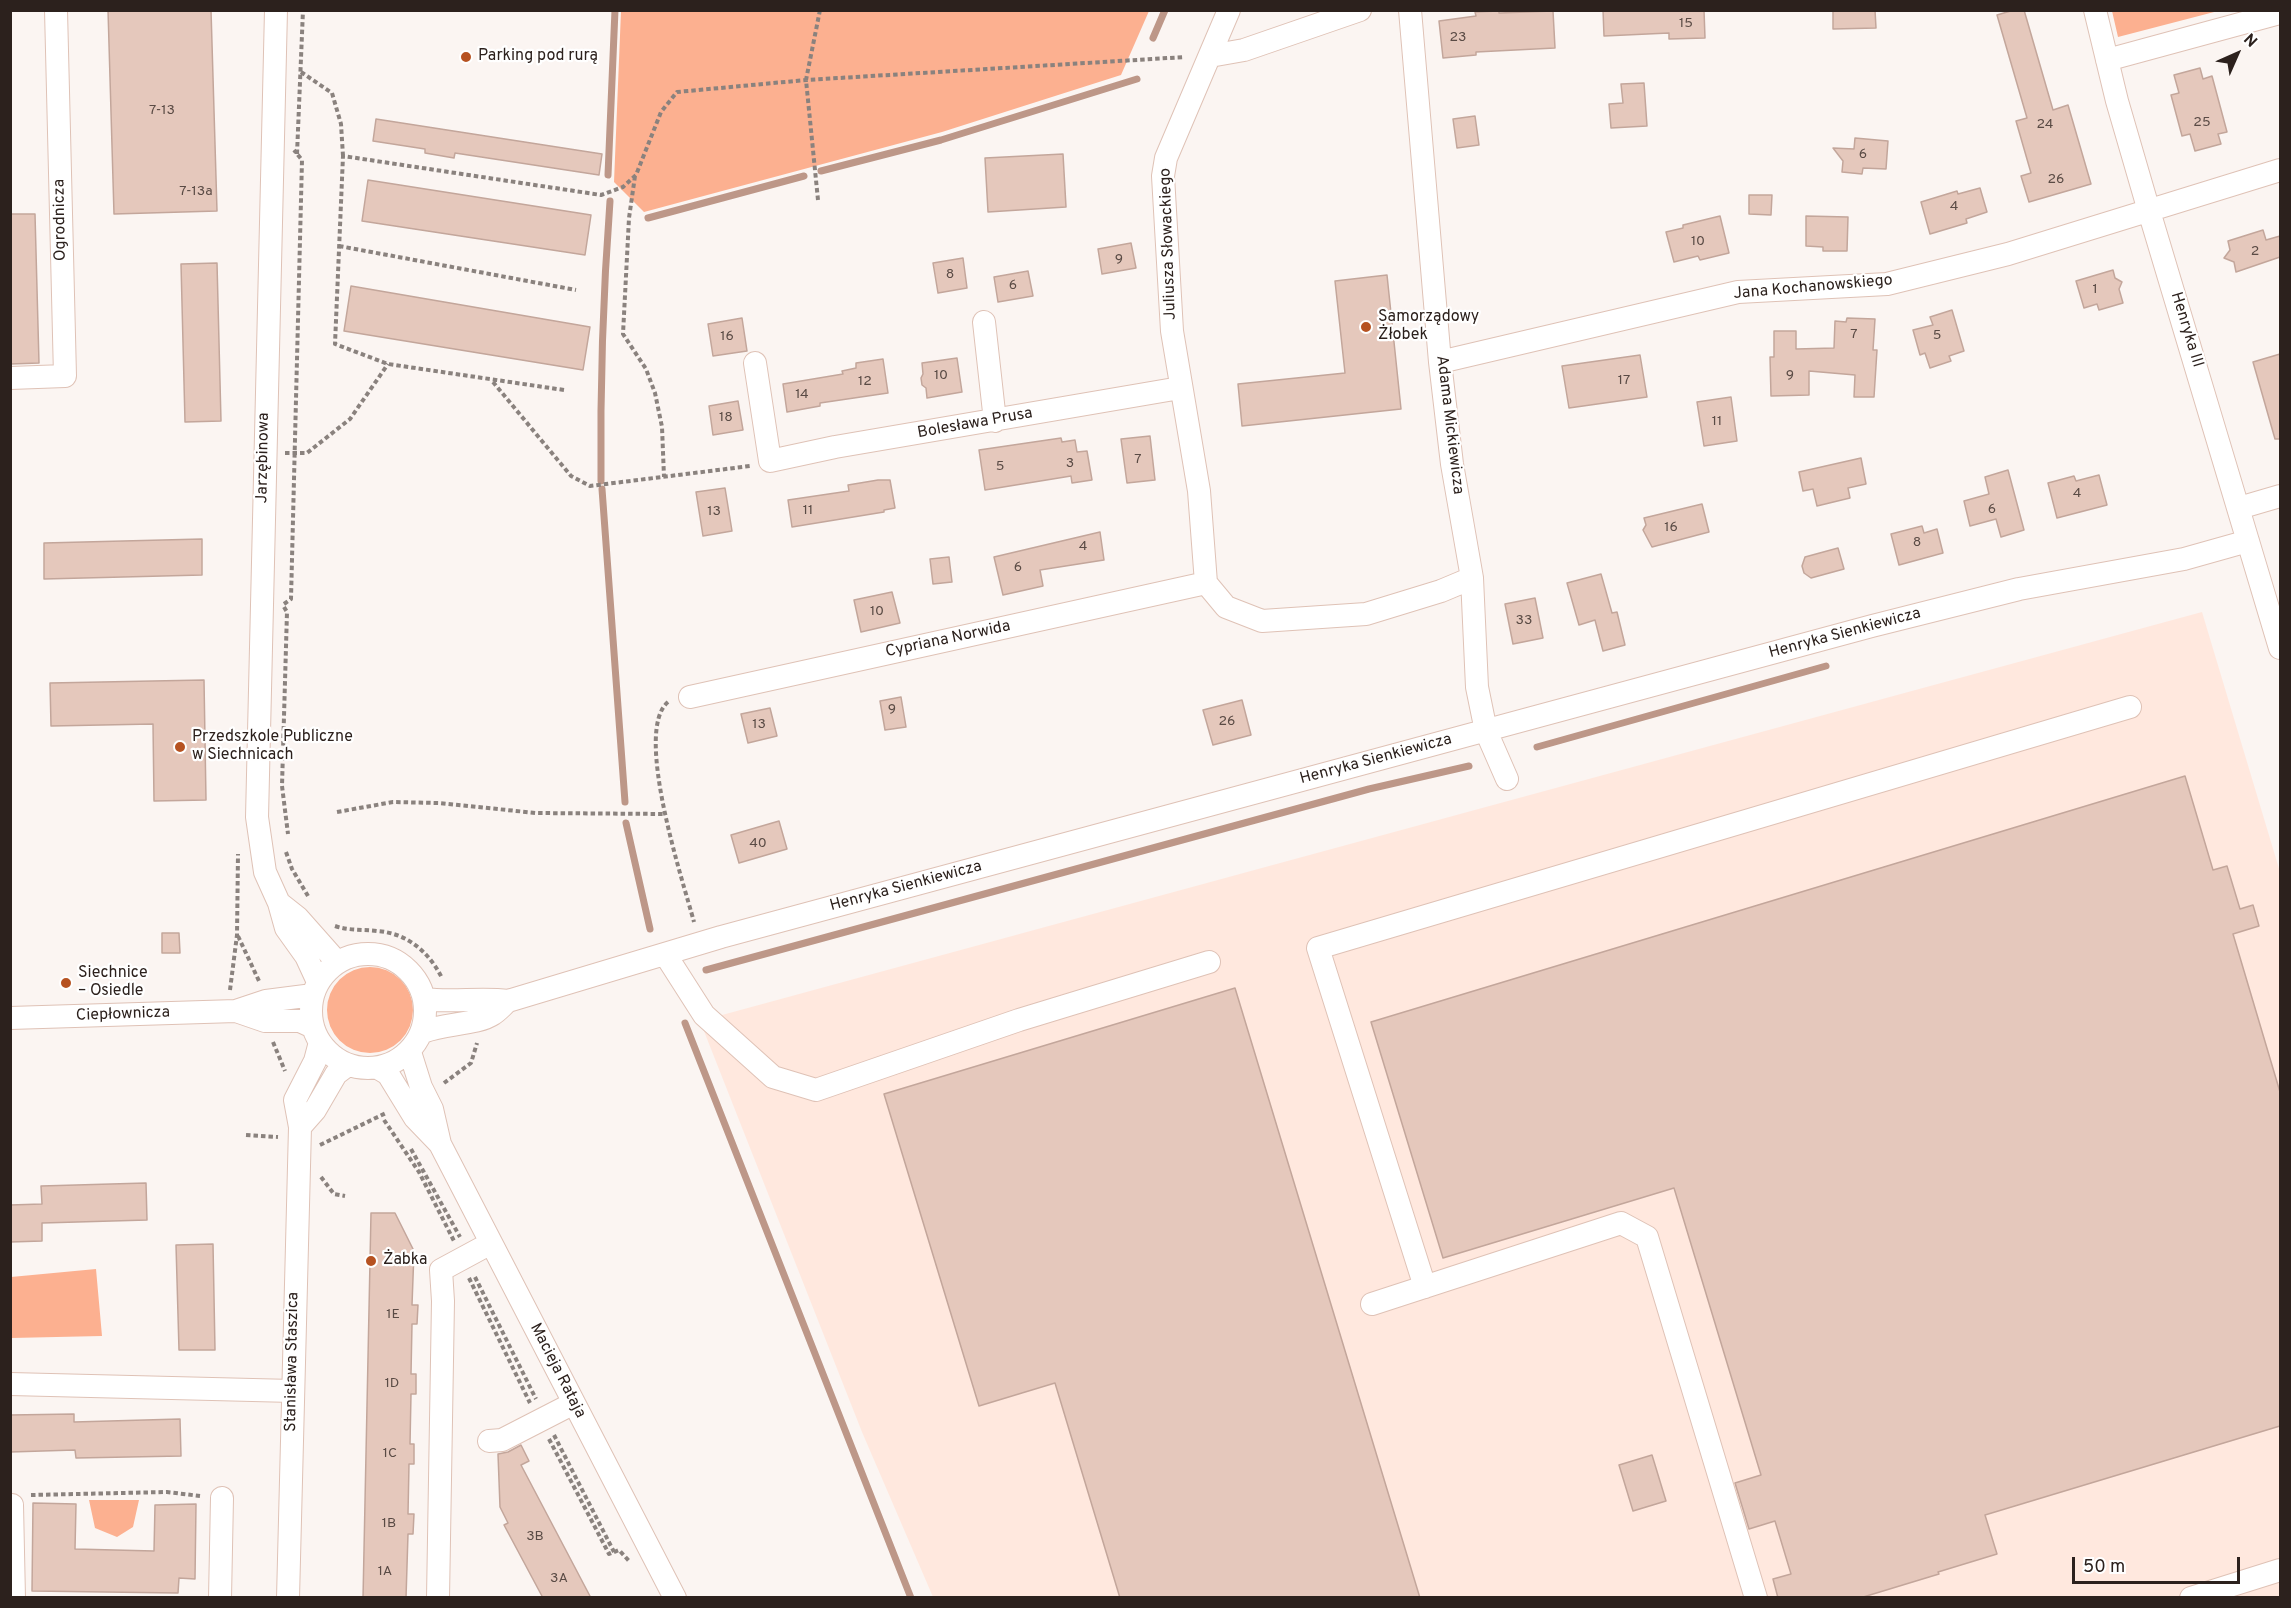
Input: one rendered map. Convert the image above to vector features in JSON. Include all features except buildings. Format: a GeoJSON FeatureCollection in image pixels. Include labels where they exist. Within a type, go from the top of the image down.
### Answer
{"type":"FeatureCollection","features":[{"type":"Feature","properties":{"kind":"street","name":"Ogrodnicza"},"geometry":{"type":"LineString","coordinates":[[10,378],[65,376],[56,10]]}},
{"type":"Feature","properties":{"kind":"street","name":"Jarzębinowa"},"geometry":{"type":"LineString","coordinates":[[276,10],[256,817],[265,872],[279,903],[286,928],[306,956],[315,989]]}},
{"type":"Feature","properties":{"kind":"street"},"geometry":{"type":"LineString","coordinates":[[1210,56],[1230,10]]}},
{"type":"Feature","properties":{"kind":"street"},"geometry":{"type":"LineString","coordinates":[[1210,56],[1244,50],[1360,10]]}},
{"type":"Feature","properties":{"kind":"street","name":"Adama Mickiewicza"},"geometry":{"type":"LineString","coordinates":[[1410,10],[1440,362],[1452,464],[1472,578],[1477,687],[1486,731],[1507,779]]}},
{"type":"Feature","properties":{"kind":"street","name":"Henryka III"},"geometry":{"type":"LineString","coordinates":[[2095,10],[2149,211],[2280,648]]}},
{"type":"Feature","properties":{"kind":"street"},"geometry":{"type":"LineString","coordinates":[[2107,60],[2280,14]]}},
{"type":"Feature","properties":{"kind":"street","name":"Juliusza Słowackiego"},"geometry":{"type":"LineString","coordinates":[[1206,582],[1199,491],[1172,332],[1163,176],[1169,148],[1210,56]]}},
{"type":"Feature","properties":{"kind":"street","name":"Jana Kochanowskiego"},"geometry":{"type":"LineString","coordinates":[[1440,362],[1738,292],[1887,284],[2008,254],[2280,170]]}},
{"type":"Feature","properties":{"kind":"street"},"geometry":{"type":"LineString","coordinates":[[984,322],[995,421]]}},
{"type":"Feature","properties":{"kind":"street"},"geometry":{"type":"LineString","coordinates":[[755,363],[770,461]]}},
{"type":"Feature","properties":{"kind":"street","name":"Bolesława Prusa"},"geometry":{"type":"LineString","coordinates":[[770,461],[835,447],[1180,388]]}},
{"type":"Feature","properties":{"kind":"street"},"geometry":{"type":"LineString","coordinates":[[2239,508],[2280,496]]}},
{"type":"Feature","properties":{"kind":"street","name":"Henryka Sienkiewicza"},"geometry":{"type":"LineString","coordinates":[[425,999],[461,1002],[486,998],[508,1001],[700,944],[2019,589],[2184,559],[2248,541]]}},
{"type":"Feature","properties":{"kind":"street"},"geometry":{"type":"LineString","coordinates":[[1206,582],[1226,607],[1262,621],[1366,614],[1441,591],[1472,578]]}},
{"type":"Feature","properties":{"kind":"street","name":"Cypriana Norwida"},"geometry":{"type":"LineString","coordinates":[[690,697],[1206,582]]}},
{"type":"Feature","properties":{"kind":"street"},"geometry":{"type":"LineString","coordinates":[[1425,1287],[1318,948],[2130,707]]}},
{"type":"Feature","properties":{"kind":"street","name":"Jarzębinowa"},"geometry":{"type":"LineString","coordinates":[[279,903],[298,918],[337,962]]}},
{"type":"Feature","properties":{"kind":"street"},"geometry":{"type":"LineString","coordinates":[[373,953],[391,958],[407,968],[418,982],[425,999],[426,1016],[423,1032],[410,1052],[395,1062],[378,1068],[348,1065],[332,1056],[316,1035],[311,1017],[315,989],[326,971],[337,962],[354,955],[373,953]]}},
{"type":"Feature","properties":{"kind":"street"},"geometry":{"type":"LineString","coordinates":[[665,954],[704,1016],[773,1077],[816,1090],[1019,1020],[1209,962]]}},
{"type":"Feature","properties":{"kind":"street","name":"Ciepłownicza"},"geometry":{"type":"LineString","coordinates":[[10,1018],[236,1011],[315,989]]}},
{"type":"Feature","properties":{"kind":"street","name":"Henryka Sienkiewicza"},"geometry":{"type":"LineString","coordinates":[[423,1032],[438,1026],[491,1016],[508,1001]]}},
{"type":"Feature","properties":{"kind":"street","name":"Ciepłownicza"},"geometry":{"type":"LineString","coordinates":[[236,1011],[265,1021],[300,1021],[316,1035]]}},
{"type":"Feature","properties":{"kind":"street","name":"Stanisława Staszica"},"geometry":{"type":"LineString","coordinates":[[288,1598],[298,1156],[290,1132],[295,1100],[315,1061],[316,1035]]}},
{"type":"Feature","properties":{"kind":"street","name":"Macieja Rataja"},"geometry":{"type":"LineString","coordinates":[[410,1052],[421,1088],[432,1109],[440,1144],[675,1598]]}},
{"type":"Feature","properties":{"kind":"street"},"geometry":{"type":"LineString","coordinates":[[290,1132],[315,1110],[336,1074],[348,1065]]}},
{"type":"Feature","properties":{"kind":"street","name":"Macieja Rataja"},"geometry":{"type":"LineString","coordinates":[[378,1068],[388,1074],[415,1118],[440,1144]]}},
{"type":"Feature","properties":{"kind":"street"},"geometry":{"type":"LineString","coordinates":[[1372,1304],[1621,1223],[1647,1237],[1756,1598]]}},
{"type":"Feature","properties":{"kind":"street"},"geometry":{"type":"LineString","coordinates":[[438,1598],[443,1300],[441,1270],[490,1243]]}},
{"type":"Feature","properties":{"kind":"street"},"geometry":{"type":"LineString","coordinates":[[10,1384],[293,1391]]}},
{"type":"Feature","properties":{"kind":"street"},"geometry":{"type":"LineString","coordinates":[[489,1441],[502,1440],[574,1403]]}},
{"type":"Feature","properties":{"kind":"street"},"geometry":{"type":"LineString","coordinates":[[220,1598],[222,1498]]}},
{"type":"Feature","properties":{"kind":"street"},"geometry":{"type":"LineString","coordinates":[[14,1598],[17,1500]]}},
{"type":"Feature","properties":{"kind":"street"},"geometry":{"type":"LineString","coordinates":[[2192,1598],[2280,1570]]}},
{"type":"Feature","properties":{"kind":"path"},"geometry":{"type":"LineString","coordinates":[[297,154],[303,10]]}},
{"type":"Feature","properties":{"kind":"path"},"geometry":{"type":"LineString","coordinates":[[818,200],[806,80],[820,10]]}},
{"type":"Feature","properties":{"kind":"path"},"geometry":{"type":"LineString","coordinates":[[664,477],[662,427],[655,393],[645,369],[623,334],[629,218],[636,175],[661,112],[677,92],[806,80],[1210,56]]}},
{"type":"Feature","properties":{"kind":"path"},"geometry":{"type":"LineString","coordinates":[[276,72],[302,72],[332,93],[341,124],[343,156],[335,344],[388,364],[564,390]]}},
{"type":"Feature","properties":{"kind":"path"},"geometry":{"type":"LineString","coordinates":[[343,156],[601,195],[623,187],[636,175]]}},
{"type":"Feature","properties":{"kind":"path"},"geometry":{"type":"LineString","coordinates":[[339,246],[576,290]]}},
{"type":"Feature","properties":{"kind":"path"},"geometry":{"type":"LineString","coordinates":[[275,612],[291,599],[299,262]]}},
{"type":"Feature","properties":{"kind":"path"},"geometry":{"type":"LineString","coordinates":[[264,452],[307,453],[350,419],[388,364]]}},
{"type":"Feature","properties":{"kind":"path"},"geometry":{"type":"LineString","coordinates":[[493,381],[571,476],[591,486],[738,468],[770,461]]}},
{"type":"Feature","properties":{"kind":"path"},"geometry":{"type":"LineString","coordinates":[[690,697],[667,702],[658,716],[655,733],[657,772],[665,814],[700,944]]}},
{"type":"Feature","properties":{"kind":"path"},"geometry":{"type":"LineString","coordinates":[[284,749],[282,786],[288,834]]}},
{"type":"Feature","properties":{"kind":"path"},"geometry":{"type":"LineString","coordinates":[[337,812],[393,802],[439,803],[536,813],[665,814]]}},
{"type":"Feature","properties":{"kind":"path"},"geometry":{"type":"LineString","coordinates":[[285,843],[292,868],[312,902]]}},
{"type":"Feature","properties":{"kind":"path"},"geometry":{"type":"LineString","coordinates":[[329,921],[335,926],[348,930],[374,930],[400,936],[422,949],[435,965],[443,981]]}},
{"type":"Feature","properties":{"kind":"path"},"geometry":{"type":"LineString","coordinates":[[237,935],[263,990]]}},
{"type":"Feature","properties":{"kind":"path"},"geometry":{"type":"LineString","coordinates":[[438,1086],[454,1078],[471,1063],[477,1035]]}},
{"type":"Feature","properties":{"kind":"path"},"geometry":{"type":"LineString","coordinates":[[298,1156],[393,1109]]}},
{"type":"Feature","properties":{"kind":"path"},"geometry":{"type":"LineString","coordinates":[[387,1112],[392,1119]]}},
{"type":"Feature","properties":{"kind":"path"},"geometry":{"type":"LineString","coordinates":[[384,1120],[419,1172],[459,1250]]}},
{"type":"Feature","properties":{"kind":"path"},"geometry":{"type":"LineString","coordinates":[[246,1135],[290,1132]]}},
{"type":"Feature","properties":{"kind":"path"},"geometry":{"type":"LineString","coordinates":[[408,1143],[465,1247]]}},
{"type":"Feature","properties":{"kind":"path"},"geometry":{"type":"LineString","coordinates":[[321,1168],[321,1177],[334,1194],[345,1196]]}},
{"type":"Feature","properties":{"kind":"path"},"geometry":{"type":"LineString","coordinates":[[17,1500],[167,1492],[222,1498]]}},
{"type":"Feature","properties":{"kind":"shaded area"},"geometry":{"type":"Polygon","coordinates":[[[621,10],[1149,11],[1121,75],[942,132],[644,212],[614,182],[621,10]]]}},
{"type":"Feature","properties":{"kind":"shaded area"},"geometry":{"type":"Polygon","coordinates":[[[2112,10],[2218,11],[2118,37],[2112,10]]]}},
{"type":"Feature","properties":{"kind":"shaded area"},"geometry":{"type":"Polygon","coordinates":[[[2202,612],[2280,872],[2280,1597],[933,1597],[862,1432],[700,1021],[2202,612]]]}},
{"type":"Feature","properties":{"kind":"shaded area"},"geometry":{"type":"Polygon","coordinates":[[[362,967],[378,967],[401,979],[410,993],[413,1010],[410,1027],[401,1041],[378,1053],[362,1053],[346,1046],[334,1034],[327,1018],[327,1002],[334,986],[346,974],[362,967]]]}},
{"type":"Feature","properties":{"kind":"shaded area"},"geometry":{"type":"Polygon","coordinates":[[[96,1269],[102,1336],[11,1338],[11,1277],[96,1269]]]}},
{"type":"Feature","properties":{"kind":"shaded area"},"geometry":{"type":"Polygon","coordinates":[[[89,1500],[139,1500],[133,1527],[117,1537],[95,1528],[89,1500]]]}},
{"type":"Feature","properties":{"kind":"waterway"},"geometry":{"type":"LineString","coordinates":[[608,175],[615,10]]}},
{"type":"Feature","properties":{"kind":"waterway"},"geometry":{"type":"LineString","coordinates":[[1153,38],[1165,10]]}},
{"type":"Feature","properties":{"kind":"waterway"},"geometry":{"type":"LineString","coordinates":[[821,171],[941,140],[1137,79]]}},
{"type":"Feature","properties":{"kind":"waterway"},"geometry":{"type":"LineString","coordinates":[[648,218],[804,176]]}},
{"type":"Feature","properties":{"kind":"waterway"},"geometry":{"type":"LineString","coordinates":[[601,481],[602,341],[610,201]]}},
{"type":"Feature","properties":{"kind":"waterway"},"geometry":{"type":"LineString","coordinates":[[602,489],[625,802]]}},
{"type":"Feature","properties":{"kind":"waterway"},"geometry":{"type":"LineString","coordinates":[[1537,747],[1826,666]]}},
{"type":"Feature","properties":{"kind":"waterway"},"geometry":{"type":"LineString","coordinates":[[706,970],[1369,789],[1469,766]]}},
{"type":"Feature","properties":{"kind":"waterway"},"geometry":{"type":"LineString","coordinates":[[626,823],[650,929]]}},
{"type":"Feature","properties":{"kind":"waterway"},"geometry":{"type":"LineString","coordinates":[[685,1023],[911,1598]]}},
{"type":"Feature","properties":{"kind":"place","name":"Parking pod rurą"},"geometry":{"type":"Point","coordinates":[466,57]}},
{"type":"Feature","properties":{"kind":"place","name":"Samorządowy Żłobek"},"geometry":{"type":"Point","coordinates":[1366,327]}},
{"type":"Feature","properties":{"kind":"place","name":"Przedszkole Publiczne w Siechnicach"},"geometry":{"type":"Point","coordinates":[180,747]}},
{"type":"Feature","properties":{"kind":"place","name":"Siechnice – Osiedle"},"geometry":{"type":"Point","coordinates":[66,983]}},
{"type":"Feature","properties":{"kind":"place","name":"Żabka"},"geometry":{"type":"Point","coordinates":[371,1261]}}]}
